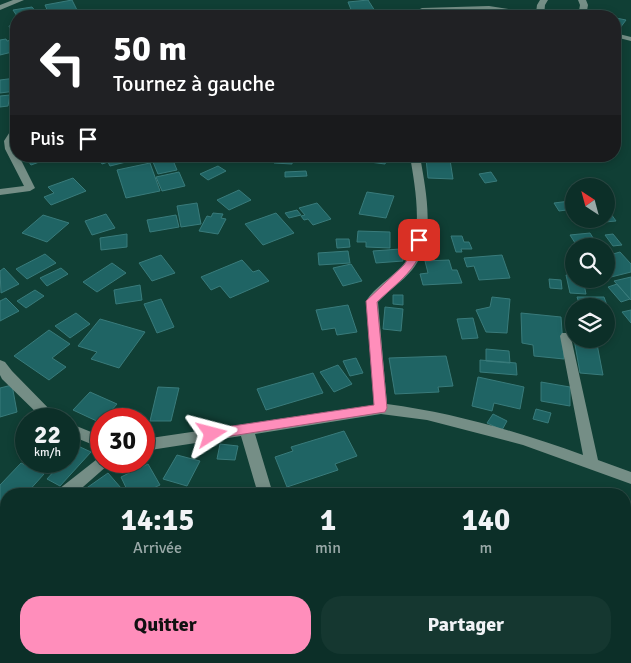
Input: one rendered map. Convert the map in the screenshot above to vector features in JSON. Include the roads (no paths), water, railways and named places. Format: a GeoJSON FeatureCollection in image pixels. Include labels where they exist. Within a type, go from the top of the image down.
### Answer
{"type":"FeatureCollection","features":[{"type":"Feature","properties":{"kind":"street"},"geometry":{"type":"LineString","coordinates":[[0,8],[20,0]]}},
{"type":"Feature","properties":{"kind":"street"},"geometry":{"type":"LineString","coordinates":[[422,10],[489,8],[502,10]]}},
{"type":"Feature","properties":{"kind":"street"},"geometry":{"type":"LineString","coordinates":[[0,192],[30,188],[17,162]]}},
{"type":"Feature","properties":{"kind":"street"},"geometry":{"type":"LineString","coordinates":[[380,408],[372,301],[408,268],[416,254],[422,225],[416,162]]}},
{"type":"Feature","properties":{"kind":"street"},"geometry":{"type":"LineString","coordinates":[[568,348],[592,464]]}},
{"type":"Feature","properties":{"kind":"street"},"geometry":{"type":"LineString","coordinates":[[0,365],[41,408]]}},
{"type":"Feature","properties":{"kind":"street"},"geometry":{"type":"LineString","coordinates":[[155,443],[380,408],[427,415],[524,440],[631,478]]}},
{"type":"Feature","properties":{"kind":"street"},"geometry":{"type":"LineString","coordinates":[[246,428],[264,488]]}},
{"type":"Feature","properties":{"kind":"street"},"geometry":{"type":"LineString","coordinates":[[71,488],[90,472]]}}]}
